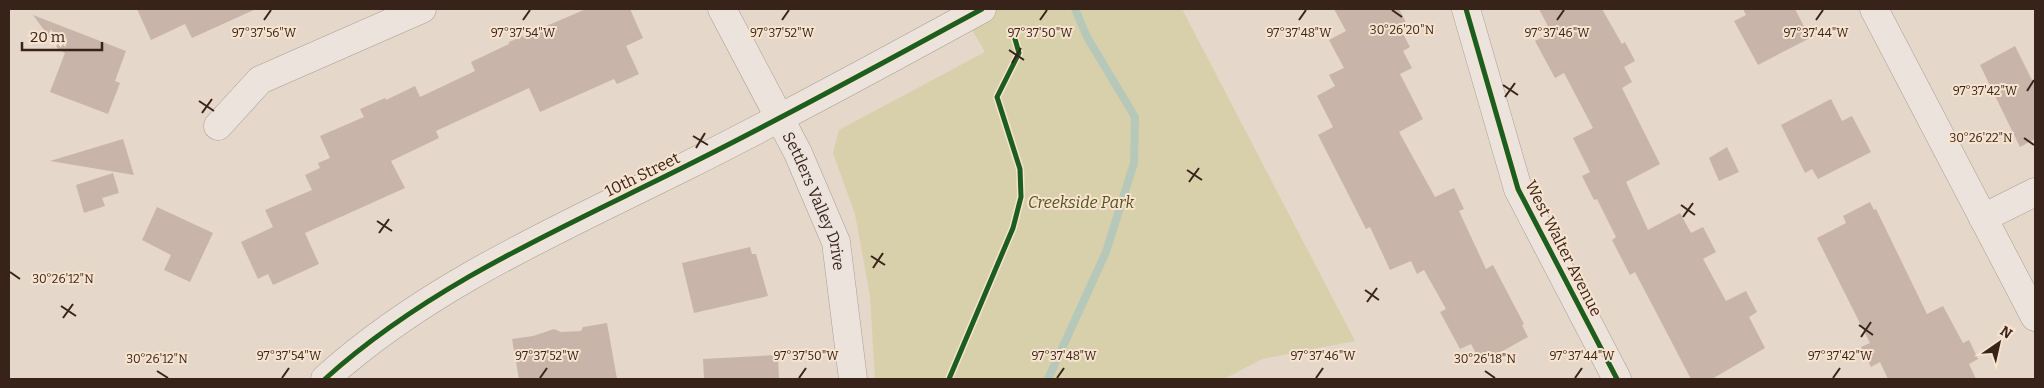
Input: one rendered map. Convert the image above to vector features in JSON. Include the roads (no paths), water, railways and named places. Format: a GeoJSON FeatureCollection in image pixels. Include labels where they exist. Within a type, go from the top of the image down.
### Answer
{"type":"FeatureCollection","features":[{"type":"Feature","properties":{"kind":"street"},"geometry":{"type":"LineString","coordinates":[[218,126],[260,80],[422,9]]}},
{"type":"Feature","properties":{"kind":"street","name":"Settlers Valley Drive"},"geometry":{"type":"LineString","coordinates":[[722,9],[798,152],[836,242],[853,379]]}},
{"type":"Feature","properties":{"kind":"street","name":"10th Street"},"geometry":{"type":"LineString","coordinates":[[326,379],[406,316],[488,265],[781,119],[982,9]]}},
{"type":"Feature","properties":{"kind":"street","name":"West Walter Avenue"},"geometry":{"type":"LineString","coordinates":[[1466,9],[1518,189],[1617,379]]}},
{"type":"Feature","properties":{"kind":"street"},"geometry":{"type":"LineString","coordinates":[[1874,9],[2035,317]]}},
{"type":"Feature","properties":{"kind":"street"},"geometry":{"type":"LineString","coordinates":[[1984,218],[2035,192]]}},
{"type":"Feature","properties":{"kind":"waterway"},"geometry":{"type":"LineString","coordinates":[[1048,379],[1106,252],[1134,163],[1135,117],[1087,37],[1075,9]]}},
{"type":"Feature","properties":{"kind":"park label","name":"Creekside Park"},"geometry":{"type":"Point","coordinates":[1081,202]}}]}
